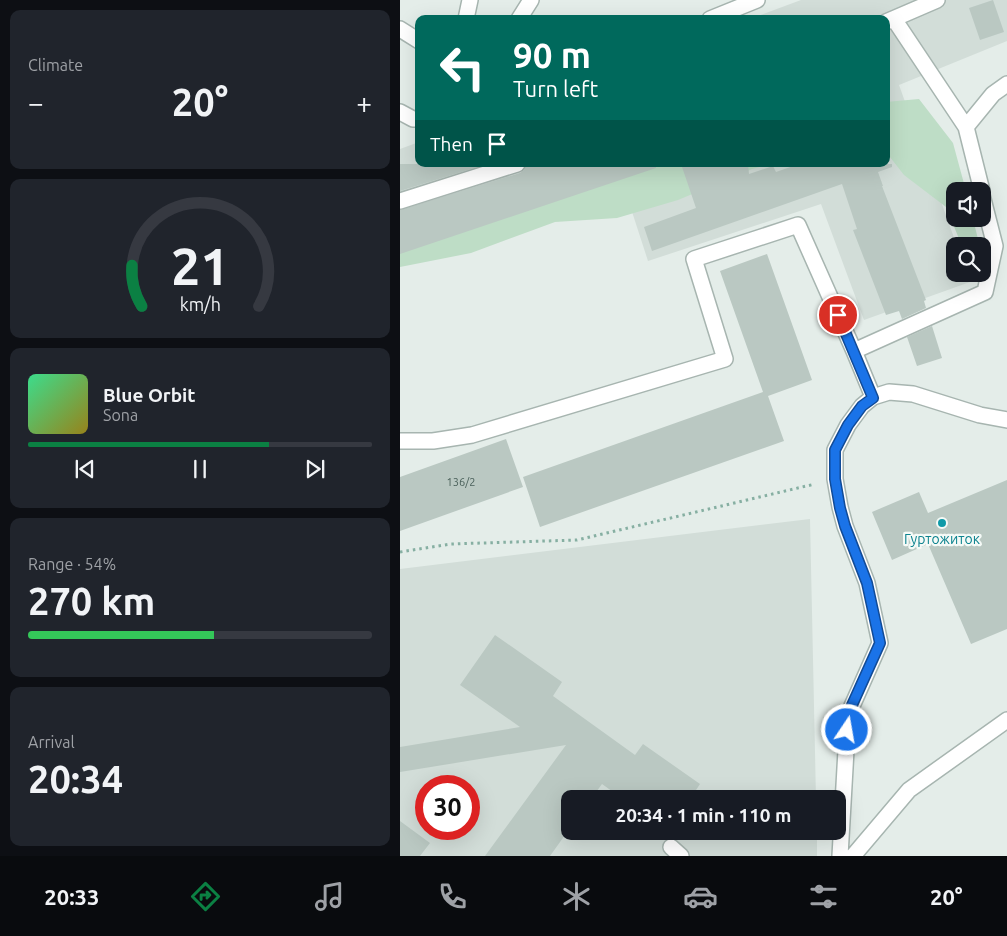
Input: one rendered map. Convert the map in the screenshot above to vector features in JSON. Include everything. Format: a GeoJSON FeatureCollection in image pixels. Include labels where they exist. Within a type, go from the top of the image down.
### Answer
{"type":"FeatureCollection","features":[{"type":"Feature","properties":{"kind":"street"},"geometry":{"type":"LineString","coordinates":[[467,15],[470,0]]}},
{"type":"Feature","properties":{"kind":"street"},"geometry":{"type":"LineString","coordinates":[[522,15],[531,0]]}},
{"type":"Feature","properties":{"kind":"street"},"geometry":{"type":"LineString","coordinates":[[720,15],[757,0]]}},
{"type":"Feature","properties":{"kind":"street"},"geometry":{"type":"LineString","coordinates":[[937,0],[890,20],[966,127],[979,182]]}},
{"type":"Feature","properties":{"kind":"street"},"geometry":{"type":"LineString","coordinates":[[400,29],[415,38]]}},
{"type":"Feature","properties":{"kind":"street"},"geometry":{"type":"LineString","coordinates":[[966,127],[993,94],[1007,84]]}},
{"type":"Feature","properties":{"kind":"street"},"geometry":{"type":"LineString","coordinates":[[400,112],[415,119]]}},
{"type":"Feature","properties":{"kind":"street"},"geometry":{"type":"LineString","coordinates":[[400,201],[508,167]]}},
{"type":"Feature","properties":{"kind":"street"},"geometry":{"type":"LineString","coordinates":[[400,441],[433,441],[472,435],[725,359],[694,259],[798,225],[873,398]]}},
{"type":"Feature","properties":{"kind":"street"},"geometry":{"type":"LineString","coordinates":[[854,351],[985,292],[995,246],[990,227]]}},
{"type":"Feature","properties":{"kind":"street"},"geometry":{"type":"LineString","coordinates":[[840,856],[848,714],[880,643],[867,583],[845,526],[835,479],[835,450],[848,425],[862,406],[873,398],[889,392],[913,394],[980,415],[1007,420]]}},
{"type":"Feature","properties":{"kind":"street"},"geometry":{"type":"LineString","coordinates":[[853,856],[909,790],[1007,720]]}},
{"type":"Feature","properties":{"kind":"path"},"geometry":{"type":"LineString","coordinates":[[400,552],[451,544],[577,540],[835,479]]}},
{"type":"Feature","properties":{"kind":"shaded area"},"geometry":{"type":"Polygon","coordinates":[[[801,0],[1007,0],[1007,41],[899,85],[946,215],[946,227],[950,227],[954,237],[946,237],[946,282],[970,282],[864,320],[821,204],[648,261],[623,184],[400,258],[400,149],[415,143],[415,167],[890,167],[890,15],[761,15],[801,0]]]}},
{"type":"Feature","properties":{"kind":"shaded area"},"geometry":{"type":"Polygon","coordinates":[[[810,519],[816,790],[561,790],[561,840],[817,840],[817,856],[400,856],[400,569],[810,519]]]}},
{"type":"Feature","properties":{"kind":"green space"},"geometry":{"type":"Polygon","coordinates":[[[919,99],[953,143],[964,182],[946,182],[946,207],[904,175],[890,157],[890,102],[919,99]]]}},
{"type":"Feature","properties":{"kind":"green space"},"geometry":{"type":"Polygon","coordinates":[[[657,167],[760,167],[678,200],[617,218],[555,222],[471,253],[400,267],[400,246],[505,211],[657,167]]]}},
{"type":"Feature","properties":{"kind":"green space"},"geometry":{"type":"Polygon","coordinates":[[[954,227],[975,227],[978,237],[958,237],[954,227]]]}},
{"type":"Feature","properties":{"kind":"building"},"geometry":{"type":"Polygon","coordinates":[[[993,0],[1004,32],[980,40],[969,8],[993,0]]]}},
{"type":"Feature","properties":{"kind":"building"},"geometry":{"type":"Polygon","coordinates":[[[400,164],[415,164],[415,167],[477,167],[400,191],[400,164]]]}},
{"type":"Feature","properties":{"kind":"building"},"geometry":{"type":"Polygon","coordinates":[[[890,164],[892,164],[892,167],[878,172],[926,300],[924,301],[926,308],[902,319],[899,311],[886,315],[853,230],[857,229],[842,184],[652,251],[644,227],[696,208],[682,167],[748,167],[749,174],[770,167],[774,167],[776,172],[790,167],[890,167],[890,164]]]}},
{"type":"Feature","properties":{"kind":"building"},"geometry":{"type":"Polygon","coordinates":[[[525,167],[656,167],[400,254],[400,210],[520,173],[525,167]]]}},
{"type":"Feature","properties":{"kind":"building"},"geometry":{"type":"Polygon","coordinates":[[[767,254],[812,380],[768,396],[784,441],[540,527],[523,477],[763,392],[720,271],[767,254]]]}},
{"type":"Feature","properties":{"kind":"building"},"geometry":{"type":"Polygon","coordinates":[[[932,326],[942,358],[917,366],[907,337],[932,326]]]}},
{"type":"Feature","properties":{"kind":"building"},"geometry":{"type":"Polygon","coordinates":[[[506,439],[523,487],[400,531],[400,477],[506,439]]]}},
{"type":"Feature","properties":{"kind":"building"},"geometry":{"type":"Polygon","coordinates":[[[1007,480],[1007,629],[971,644],[928,544],[892,560],[872,512],[919,492],[928,513],[1007,480]]]}},
{"type":"Feature","properties":{"kind":"building"},"geometry":{"type":"Polygon","coordinates":[[[495,635],[562,682],[553,696],[635,755],[643,744],[700,784],[696,790],[610,790],[602,784],[598,790],[561,790],[561,840],[550,856],[485,856],[566,745],[400,772],[400,747],[520,727],[460,685],[495,635]]]}},
{"type":"Feature","properties":{"kind":"building"},"geometry":{"type":"Polygon","coordinates":[[[400,821],[415,832],[415,840],[426,840],[430,843],[420,856],[400,856],[400,821]]]}},
{"type":"Feature","properties":{"kind":"place","name":"Гуртожиток"},"geometry":{"type":"Point","coordinates":[942,523]}},
{"type":"Feature","properties":{"kind":"route"},"geometry":{"type":"LineString","coordinates":[[838,315],[873,398],[862,406],[848,425],[835,450],[835,479],[845,526],[867,583],[880,643],[848,714],[847,730]]}}]}
